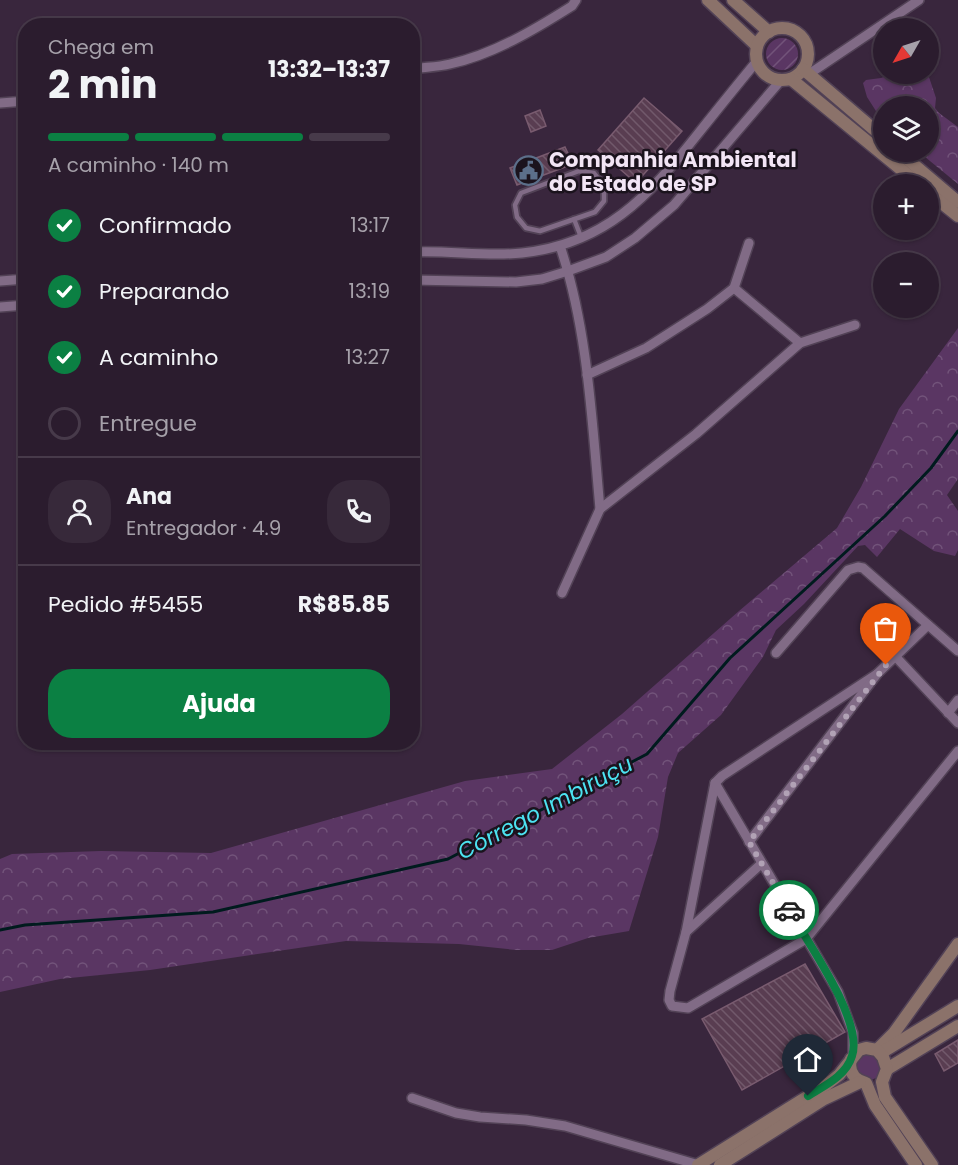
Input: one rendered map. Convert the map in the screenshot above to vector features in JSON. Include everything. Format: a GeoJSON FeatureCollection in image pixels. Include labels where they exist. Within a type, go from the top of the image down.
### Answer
{"type":"FeatureCollection","features":[{"type":"Feature","properties":{"kind":"street"},"geometry":{"type":"LineString","coordinates":[[420,68],[450,64],[493,49],[532,31],[572,6],[576,0]]}},
{"type":"Feature","properties":{"kind":"street"},"geometry":{"type":"LineString","coordinates":[[708,0],[757,46]]}},
{"type":"Feature","properties":{"kind":"street"},"geometry":{"type":"LineString","coordinates":[[733,0],[769,32]]}},
{"type":"Feature","properties":{"kind":"street"},"geometry":{"type":"LineString","coordinates":[[420,280],[516,282],[542,279],[606,257],[635,238],[674,205],[786,80],[806,72],[919,0]]}},
{"type":"Feature","properties":{"kind":"street"},"geometry":{"type":"LineString","coordinates":[[806,72],[808,59],[806,45],[800,36],[791,30],[781,28],[769,32],[762,38],[757,46],[757,61],[762,71],[771,78],[786,80],[906,174]]}},
{"type":"Feature","properties":{"kind":"street"},"geometry":{"type":"LineString","coordinates":[[420,252],[520,253],[560,246],[603,228],[636,204],[663,178],[757,61]]}},
{"type":"Feature","properties":{"kind":"street"},"geometry":{"type":"LineString","coordinates":[[806,72],[873,129]]}},
{"type":"Feature","properties":{"kind":"street"},"geometry":{"type":"LineString","coordinates":[[0,102],[18,101]]}},
{"type":"Feature","properties":{"kind":"street"},"geometry":{"type":"LineString","coordinates":[[911,162],[958,202]]}},
{"type":"Feature","properties":{"kind":"street"},"geometry":{"type":"LineString","coordinates":[[939,201],[958,216]]}},
{"type":"Feature","properties":{"kind":"street"},"geometry":{"type":"LineString","coordinates":[[587,375],[646,348],[707,309],[734,288],[749,243]]}},
{"type":"Feature","properties":{"kind":"street"},"geometry":{"type":"LineString","coordinates":[[560,246],[568,271],[587,375],[600,509]]}},
{"type":"Feature","properties":{"kind":"street"},"geometry":{"type":"LineString","coordinates":[[0,281],[18,280]]}},
{"type":"Feature","properties":{"kind":"street"},"geometry":{"type":"LineString","coordinates":[[734,288],[800,343]]}},
{"type":"Feature","properties":{"kind":"street"},"geometry":{"type":"LineString","coordinates":[[0,307],[18,306]]}},
{"type":"Feature","properties":{"kind":"street"},"geometry":{"type":"LineString","coordinates":[[562,593],[600,509],[696,434],[800,343],[855,325]]}},
{"type":"Feature","properties":{"kind":"street"},"geometry":{"type":"LineString","coordinates":[[776,653],[848,570],[858,567],[862,568],[958,651]]}},
{"type":"Feature","properties":{"kind":"street"},"geometry":{"type":"LineString","coordinates":[[749,842],[877,674],[928,625]]}},
{"type":"Feature","properties":{"kind":"street"},"geometry":{"type":"LineString","coordinates":[[895,656],[958,723]]}},
{"type":"Feature","properties":{"kind":"street"},"geometry":{"type":"LineString","coordinates":[[877,674],[722,776],[715,783],[686,932],[670,991],[669,1000],[672,1006],[687,1008],[806,939],[958,751]]}},
{"type":"Feature","properties":{"kind":"street"},"geometry":{"type":"LineString","coordinates":[[948,713],[958,700]]}},
{"type":"Feature","properties":{"kind":"street"},"geometry":{"type":"LineString","coordinates":[[715,783],[838,992],[853,1033],[850,1064],[852,1075],[863,1083],[916,1165]]}},
{"type":"Feature","properties":{"kind":"street"},"geometry":{"type":"LineString","coordinates":[[686,932],[761,864]]}},
{"type":"Feature","properties":{"kind":"street"},"geometry":{"type":"LineString","coordinates":[[876,1050],[894,1033],[958,944]]}},
{"type":"Feature","properties":{"kind":"street"},"geometry":{"type":"LineString","coordinates":[[412,1098],[456,1113],[565,1126],[698,1165],[839,1075],[859,1050],[876,1050],[958,1006]]}},
{"type":"Feature","properties":{"kind":"street"},"geometry":{"type":"LineString","coordinates":[[720,1165],[825,1099],[863,1083],[877,1081],[886,1071],[958,1026]]}},
{"type":"Feature","properties":{"kind":"street"},"geometry":{"type":"LineString","coordinates":[[853,1033],[883,1057],[886,1071],[882,1086],[885,1097],[932,1165]]}},
{"type":"Feature","properties":{"kind":"lane"},"geometry":{"type":"LineString","coordinates":[[579,171],[594,173],[604,186],[604,201],[595,212],[574,219],[540,231],[533,230],[526,228],[517,217],[515,205],[520,194],[579,171]]}},
{"type":"Feature","properties":{"kind":"lane"},"geometry":{"type":"LineString","coordinates":[[574,219],[581,237]]}},
{"type":"Feature","properties":{"kind":"green space"},"geometry":{"type":"Polygon","coordinates":[[[782,38],[793,43],[798,54],[793,65],[782,70],[771,65],[766,54],[771,43],[782,38]]]}},
{"type":"Feature","properties":{"kind":"green space"},"geometry":{"type":"Polygon","coordinates":[[[873,79],[873,84],[931,84],[935,96],[873,96],[873,106],[867,97],[863,83],[873,79]]]}},
{"type":"Feature","properties":{"kind":"green space"},"geometry":{"type":"Polygon","coordinates":[[[939,113],[958,127],[958,184],[931,162],[939,162],[939,113]]]}},
{"type":"Feature","properties":{"kind":"green space"},"geometry":{"type":"Polygon","coordinates":[[[958,328],[958,479],[947,495],[958,511],[958,550],[955,556],[934,551],[900,529],[877,557],[865,545],[858,546],[804,604],[776,630],[763,657],[721,715],[678,753],[668,777],[658,837],[629,931],[588,938],[552,950],[516,950],[459,944],[346,941],[150,970],[60,979],[0,992],[0,859],[12,854],[101,851],[211,853],[465,781],[552,769],[622,714],[837,528],[861,487],[899,409],[958,328]]]}},
{"type":"Feature","properties":{"kind":"green space"},"geometry":{"type":"Polygon","coordinates":[[[866,1050],[883,1062],[878,1077],[869,1081],[858,1077],[853,1060],[866,1050]]]}},
{"type":"Feature","properties":{"kind":"building"},"geometry":{"type":"Polygon","coordinates":[[[644,98],[682,131],[636,183],[598,150],[644,98]]]}},
{"type":"Feature","properties":{"kind":"building"},"geometry":{"type":"Polygon","coordinates":[[[540,110],[546,126],[531,132],[525,116],[540,110]]]}},
{"type":"Feature","properties":{"kind":"building"},"geometry":{"type":"Polygon","coordinates":[[[565,147],[573,164],[517,185],[510,168],[565,147]]]}},
{"type":"Feature","properties":{"kind":"building"},"geometry":{"type":"Polygon","coordinates":[[[805,964],[845,1032],[742,1090],[702,1019],[805,964]]]}},
{"type":"Feature","properties":{"kind":"building"},"geometry":{"type":"Polygon","coordinates":[[[958,1040],[958,1063],[944,1071],[935,1054],[958,1040]]]}},
{"type":"Feature","properties":{"kind":"waterway","name":"Córrego Imbiruçu"},"geometry":{"type":"LineString","coordinates":[[0,930],[25,925],[213,912],[448,859],[647,754],[730,658],[885,516],[931,468],[958,431]]}},
{"type":"Feature","properties":{"kind":"way so far"},"geometry":{"type":"LineString","coordinates":[[789,910],[749,842],[886,665]]}},
{"type":"Feature","properties":{"kind":"place","name":"Companhia Ambiental do Estado de SP"},"geometry":{"type":"Point","coordinates":[528,171]}},
{"type":"Feature","properties":{"kind":"route"},"geometry":{"type":"LineString","coordinates":[[789,910],[838,992],[853,1033],[853,1055],[848,1066],[808,1096]]}}]}
